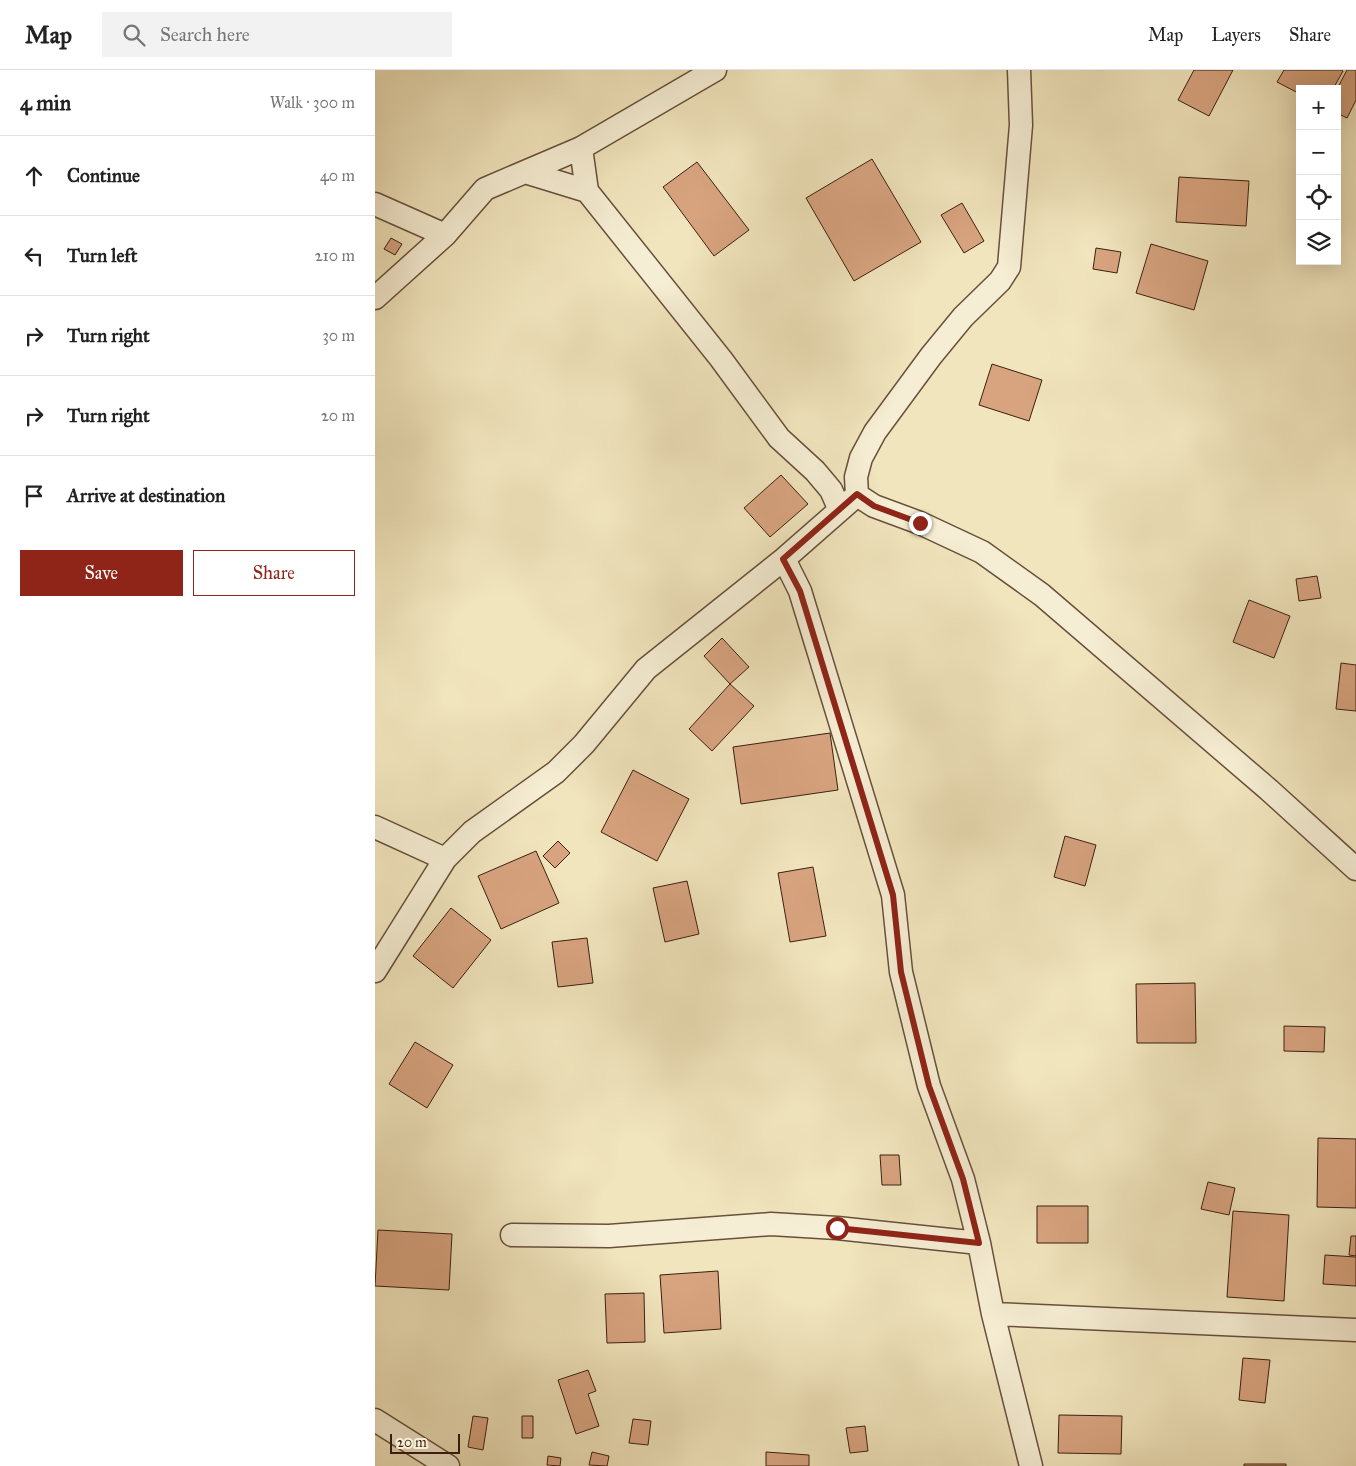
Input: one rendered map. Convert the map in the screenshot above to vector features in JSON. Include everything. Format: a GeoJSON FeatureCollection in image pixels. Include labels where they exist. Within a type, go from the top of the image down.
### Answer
{"type":"FeatureCollection","features":[{"type":"Feature","properties":{"kind":"street"},"geometry":{"type":"LineString","coordinates":[[375,298],[445,234],[485,189],[581,148],[715,70]]}},
{"type":"Feature","properties":{"kind":"street"},"geometry":{"type":"LineString","coordinates":[[857,494],[856,477],[861,458],[875,432],[931,356],[963,317],[1000,281],[1009,267],[1021,125],[1019,70]]}},
{"type":"Feature","properties":{"kind":"street"},"geometry":{"type":"LineString","coordinates":[[581,148],[587,191],[721,359],[779,438],[815,471],[831,490],[839,508]]}},
{"type":"Feature","properties":{"kind":"street"},"geometry":{"type":"LineString","coordinates":[[525,172],[587,191]]}},
{"type":"Feature","properties":{"kind":"street"},"geometry":{"type":"LineString","coordinates":[[375,204],[445,234]]}},
{"type":"Feature","properties":{"kind":"street"},"geometry":{"type":"LineString","coordinates":[[375,971],[445,860],[472,832],[556,772],[584,744],[647,668],[783,559],[857,494]]}},
{"type":"Feature","properties":{"kind":"street"},"geometry":{"type":"LineString","coordinates":[[857,494],[874,506],[920,523],[982,552],[1042,595],[1269,790],[1356,868]]}},
{"type":"Feature","properties":{"kind":"street"},"geometry":{"type":"LineString","coordinates":[[783,559],[800,591],[893,895],[901,972],[927,1076],[963,1179],[979,1243],[993,1314],[1031,1466]]}},
{"type":"Feature","properties":{"kind":"street"},"geometry":{"type":"LineString","coordinates":[[375,827],[445,860]]}},
{"type":"Feature","properties":{"kind":"street"},"geometry":{"type":"LineString","coordinates":[[512,1235],[609,1236],[771,1224],[837,1228],[979,1243]]}},
{"type":"Feature","properties":{"kind":"street"},"geometry":{"type":"LineString","coordinates":[[993,1314],[1356,1330]]}},
{"type":"Feature","properties":{"kind":"street"},"geometry":{"type":"LineString","coordinates":[[375,1420],[436,1463]]}},
{"type":"Feature","properties":{"kind":"building"},"geometry":{"type":"Polygon","coordinates":[[[1194,70],[1233,70],[1209,116],[1178,100],[1194,70]]]}},
{"type":"Feature","properties":{"kind":"building"},"geometry":{"type":"Polygon","coordinates":[[[1284,70],[1343,71],[1335,85],[1296,85],[1296,92],[1277,82],[1284,70]]]}},
{"type":"Feature","properties":{"kind":"building"},"geometry":{"type":"Polygon","coordinates":[[[1347,70],[1356,70],[1356,100],[1347,118],[1341,115],[1341,85],[1339,85],[1347,70]]]}},
{"type":"Feature","properties":{"kind":"building"},"geometry":{"type":"Polygon","coordinates":[[[872,159],[921,242],[854,281],[806,198],[872,159]]]}},
{"type":"Feature","properties":{"kind":"building"},"geometry":{"type":"Polygon","coordinates":[[[697,162],[749,230],[714,256],[663,187],[697,162]]]}},
{"type":"Feature","properties":{"kind":"building"},"geometry":{"type":"Polygon","coordinates":[[[1179,177],[1249,181],[1246,226],[1176,222],[1179,177]]]}},
{"type":"Feature","properties":{"kind":"building"},"geometry":{"type":"Polygon","coordinates":[[[962,203],[984,241],[964,253],[941,215],[962,203]]]}},
{"type":"Feature","properties":{"kind":"building"},"geometry":{"type":"Polygon","coordinates":[[[391,238],[402,244],[395,255],[384,249],[391,238]]]}},
{"type":"Feature","properties":{"kind":"building"},"geometry":{"type":"Polygon","coordinates":[[[1151,244],[1208,261],[1194,310],[1136,293],[1151,244]]]}},
{"type":"Feature","properties":{"kind":"building"},"geometry":{"type":"Polygon","coordinates":[[[1096,248],[1121,252],[1117,273],[1093,269],[1096,248]]]}},
{"type":"Feature","properties":{"kind":"building"},"geometry":{"type":"Polygon","coordinates":[[[992,364],[1042,380],[1029,421],[979,405],[992,364]]]}},
{"type":"Feature","properties":{"kind":"building"},"geometry":{"type":"Polygon","coordinates":[[[781,475],[808,504],[770,537],[744,508],[781,475]]]}},
{"type":"Feature","properties":{"kind":"building"},"geometry":{"type":"Polygon","coordinates":[[[1317,576],[1321,598],[1299,601],[1296,579],[1317,576]]]}},
{"type":"Feature","properties":{"kind":"building"},"geometry":{"type":"Polygon","coordinates":[[[1249,600],[1290,616],[1274,658],[1233,642],[1249,600]]]}},
{"type":"Feature","properties":{"kind":"building"},"geometry":{"type":"Polygon","coordinates":[[[722,638],[749,667],[730,684],[704,656],[722,638]]]}},
{"type":"Feature","properties":{"kind":"building"},"geometry":{"type":"Polygon","coordinates":[[[1341,663],[1356,665],[1356,711],[1336,709],[1341,663]]]}},
{"type":"Feature","properties":{"kind":"building"},"geometry":{"type":"Polygon","coordinates":[[[730,684],[754,706],[712,751],[689,729],[730,684]]]}},
{"type":"Feature","properties":{"kind":"building"},"geometry":{"type":"Polygon","coordinates":[[[830,733],[838,790],[741,804],[733,747],[830,733]]]}},
{"type":"Feature","properties":{"kind":"building"},"geometry":{"type":"Polygon","coordinates":[[[633,770],[689,799],[657,861],[601,832],[633,770]]]}},
{"type":"Feature","properties":{"kind":"building"},"geometry":{"type":"Polygon","coordinates":[[[1065,836],[1096,845],[1085,886],[1054,877],[1065,836]]]}},
{"type":"Feature","properties":{"kind":"building"},"geometry":{"type":"Polygon","coordinates":[[[558,841],[570,853],[555,868],[543,856],[558,841]]]}},
{"type":"Feature","properties":{"kind":"building"},"geometry":{"type":"Polygon","coordinates":[[[536,851],[559,903],[501,929],[478,876],[536,851]]]}},
{"type":"Feature","properties":{"kind":"building"},"geometry":{"type":"Polygon","coordinates":[[[813,867],[826,936],[790,942],[778,873],[813,867]]]}},
{"type":"Feature","properties":{"kind":"building"},"geometry":{"type":"Polygon","coordinates":[[[687,881],[699,934],[665,942],[653,888],[687,881]]]}},
{"type":"Feature","properties":{"kind":"building"},"geometry":{"type":"Polygon","coordinates":[[[451,908],[491,940],[453,988],[413,956],[451,908]]]}},
{"type":"Feature","properties":{"kind":"building"},"geometry":{"type":"Polygon","coordinates":[[[587,938],[593,983],[558,987],[552,942],[587,938]]]}},
{"type":"Feature","properties":{"kind":"building"},"geometry":{"type":"Polygon","coordinates":[[[1195,983],[1196,1043],[1137,1043],[1136,984],[1195,983]]]}},
{"type":"Feature","properties":{"kind":"building"},"geometry":{"type":"Polygon","coordinates":[[[1284,1026],[1325,1027],[1324,1052],[1284,1051],[1284,1026]]]}},
{"type":"Feature","properties":{"kind":"building"},"geometry":{"type":"Polygon","coordinates":[[[415,1042],[453,1065],[427,1108],[389,1084],[415,1042]]]}},
{"type":"Feature","properties":{"kind":"building"},"geometry":{"type":"Polygon","coordinates":[[[1318,1138],[1356,1139],[1356,1208],[1317,1207],[1318,1138]]]}},
{"type":"Feature","properties":{"kind":"building"},"geometry":{"type":"Polygon","coordinates":[[[880,1155],[899,1155],[901,1185],[882,1185],[880,1155]]]}},
{"type":"Feature","properties":{"kind":"building"},"geometry":{"type":"Polygon","coordinates":[[[1208,1182],[1235,1188],[1229,1215],[1201,1209],[1208,1182]]]}},
{"type":"Feature","properties":{"kind":"building"},"geometry":{"type":"Polygon","coordinates":[[[1037,1206],[1088,1206],[1088,1243],[1037,1243],[1037,1206]]]}},
{"type":"Feature","properties":{"kind":"building"},"geometry":{"type":"Polygon","coordinates":[[[1233,1211],[1289,1215],[1284,1301],[1227,1297],[1233,1211]]]}},
{"type":"Feature","properties":{"kind":"building"},"geometry":{"type":"Polygon","coordinates":[[[378,1230],[452,1234],[449,1290],[375,1286],[378,1230]]]}},
{"type":"Feature","properties":{"kind":"building"},"geometry":{"type":"Polygon","coordinates":[[[1351,1236],[1356,1236],[1356,1256],[1349,1255],[1351,1236]]]}},
{"type":"Feature","properties":{"kind":"building"},"geometry":{"type":"Polygon","coordinates":[[[1325,1255],[1356,1257],[1356,1286],[1323,1284],[1325,1255]]]}},
{"type":"Feature","properties":{"kind":"building"},"geometry":{"type":"Polygon","coordinates":[[[718,1271],[721,1329],[664,1333],[660,1275],[718,1271]]]}},
{"type":"Feature","properties":{"kind":"building"},"geometry":{"type":"Polygon","coordinates":[[[644,1293],[645,1342],[607,1343],[605,1294],[644,1293]]]}},
{"type":"Feature","properties":{"kind":"building"},"geometry":{"type":"Polygon","coordinates":[[[1243,1358],[1270,1360],[1265,1403],[1239,1400],[1243,1358]]]}},
{"type":"Feature","properties":{"kind":"building"},"geometry":{"type":"Polygon","coordinates":[[[588,1370],[596,1391],[588,1394],[599,1426],[576,1434],[558,1380],[588,1370]]]}},
{"type":"Feature","properties":{"kind":"building"},"geometry":{"type":"Polygon","coordinates":[[[1059,1415],[1122,1416],[1121,1454],[1058,1453],[1059,1415]]]}},
{"type":"Feature","properties":{"kind":"building"},"geometry":{"type":"Polygon","coordinates":[[[473,1416],[488,1418],[483,1450],[468,1447],[473,1416]]]}},
{"type":"Feature","properties":{"kind":"building"},"geometry":{"type":"Polygon","coordinates":[[[522,1416],[533,1416],[533,1438],[522,1438],[522,1416]]]}},
{"type":"Feature","properties":{"kind":"building"},"geometry":{"type":"Polygon","coordinates":[[[633,1419],[651,1421],[648,1445],[629,1443],[633,1419]]]}},
{"type":"Feature","properties":{"kind":"building"},"geometry":{"type":"Polygon","coordinates":[[[865,1426],[868,1451],[850,1453],[846,1428],[865,1426]]]}},
{"type":"Feature","properties":{"kind":"building"},"geometry":{"type":"Polygon","coordinates":[[[592,1452],[609,1456],[607,1466],[589,1465],[592,1452]]]}},
{"type":"Feature","properties":{"kind":"building"},"geometry":{"type":"Polygon","coordinates":[[[766,1452],[809,1455],[809,1466],[766,1466],[766,1452]]]}},
{"type":"Feature","properties":{"kind":"building"},"geometry":{"type":"Polygon","coordinates":[[[548,1456],[561,1458],[560,1466],[547,1465],[548,1456]]]}},
{"type":"Feature","properties":{"kind":"building"},"geometry":{"type":"Polygon","coordinates":[[[1244,1464],[1286,1464],[1286,1466],[1244,1466],[1244,1464]]]}},
{"type":"Feature","properties":{"kind":"route"},"geometry":{"type":"LineString","coordinates":[[837,1228],[979,1243],[963,1179],[929,1086],[901,972],[893,895],[883,868],[800,591],[783,559],[857,494],[874,506],[920,523]]}}]}
